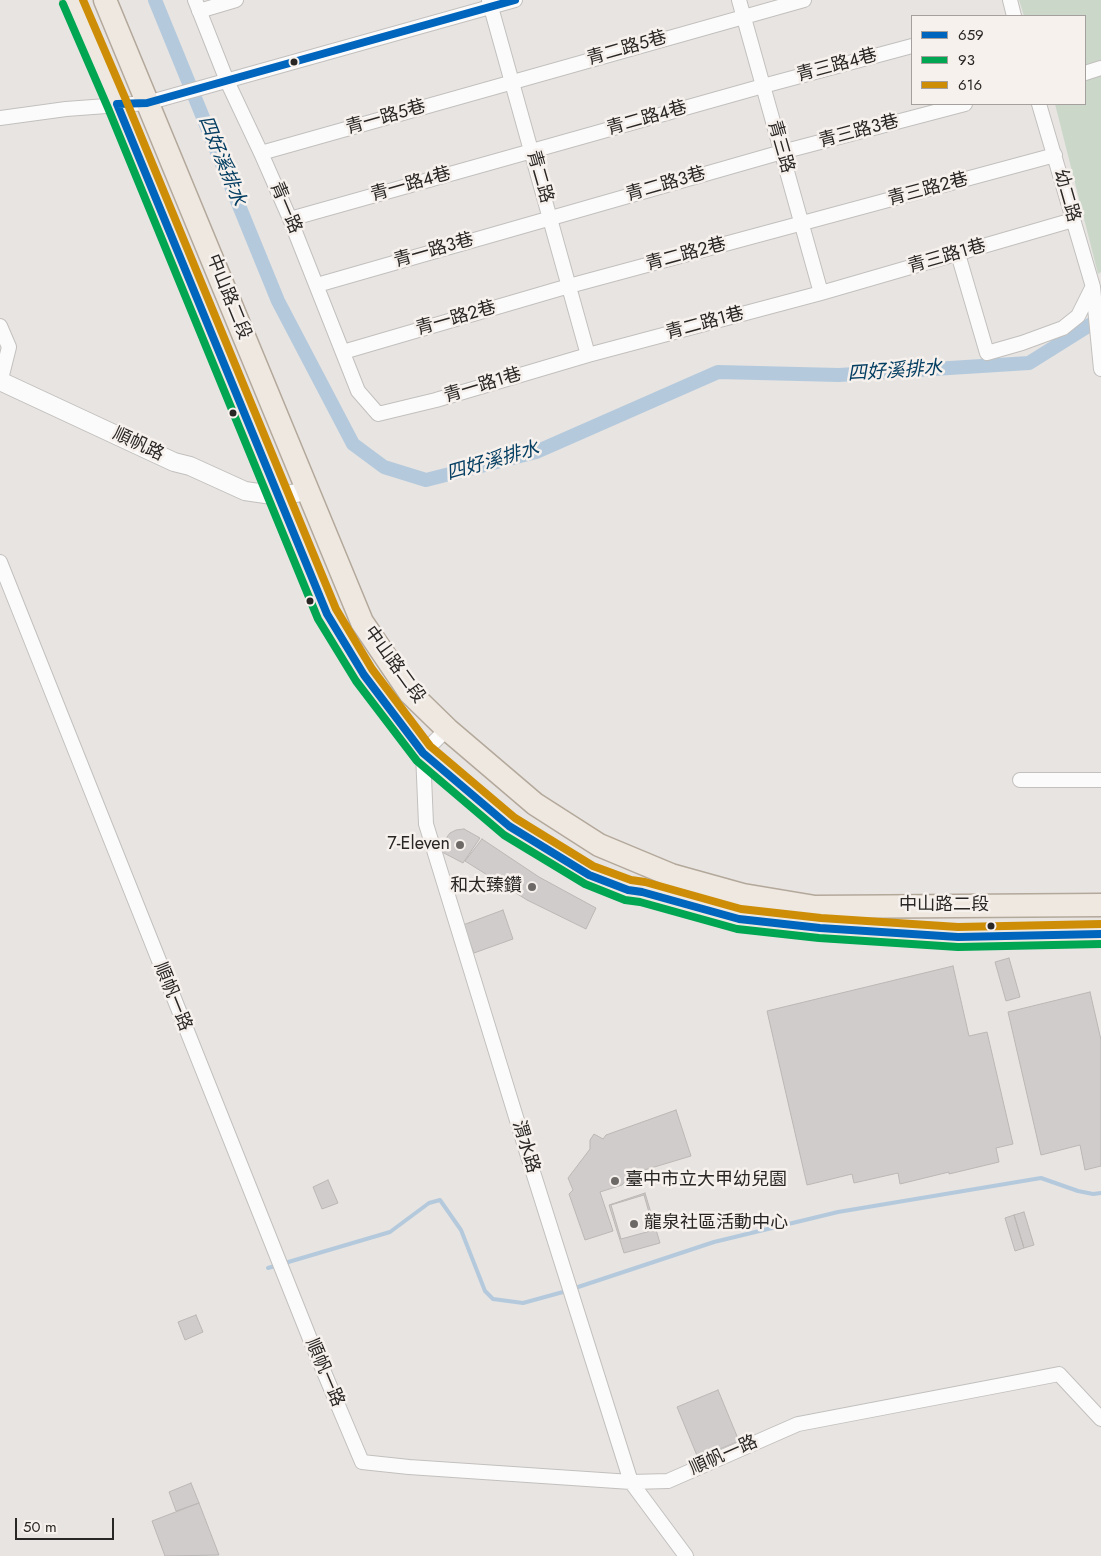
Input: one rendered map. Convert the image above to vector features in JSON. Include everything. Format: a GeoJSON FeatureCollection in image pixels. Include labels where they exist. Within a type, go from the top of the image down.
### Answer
{"type":"FeatureCollection","features":[{"type":"Feature","properties":{"kind":"main road","name":"中山路二段"},"geometry":{"type":"LineString","coordinates":[[72,0],[117,104],[327,614],[364,676],[423,753],[509,826],[589,875],[628,890],[642,892],[739,919],[820,928],[958,937],[1101,934]]}},
{"type":"Feature","properties":{"kind":"main road","name":"中山路二段"},"geometry":{"type":"LineString","coordinates":[[105,0],[362,622],[410,693],[448,729],[535,804],[599,845],[671,875],[743,895],[815,907],[1101,904]]}},
{"type":"Feature","properties":{"kind":"street"},"geometry":{"type":"LineString","coordinates":[[197,5],[236,0]]}},
{"type":"Feature","properties":{"kind":"street"},"geometry":{"type":"LineString","coordinates":[[0,118],[66,109],[147,103],[490,3],[515,0]]}},
{"type":"Feature","properties":{"kind":"street","name":"青三路"},"geometry":{"type":"LineString","coordinates":[[739,0],[821,293]]}},
{"type":"Feature","properties":{"kind":"street","name":"青二路5巷"},"geometry":{"type":"LineString","coordinates":[[512,82],[804,0]]}},
{"type":"Feature","properties":{"kind":"street"},"geometry":{"type":"LineString","coordinates":[[1010,0],[1014,15]]}},
{"type":"Feature","properties":{"kind":"street","name":"青二路"},"geometry":{"type":"LineString","coordinates":[[490,3],[588,355]]}},
{"type":"Feature","properties":{"kind":"street","name":"青一路"},"geometry":{"type":"LineString","coordinates":[[197,5],[227,81],[290,219],[358,391],[378,414]]}},
{"type":"Feature","properties":{"kind":"street","name":"青三路4巷"},"geometry":{"type":"LineString","coordinates":[[763,86],[911,46]]}},
{"type":"Feature","properties":{"kind":"street"},"geometry":{"type":"LineString","coordinates":[[1086,73],[1101,68]]}},
{"type":"Feature","properties":{"kind":"street","name":"青一路5巷"},"geometry":{"type":"LineString","coordinates":[[261,153],[512,82]]}},
{"type":"Feature","properties":{"kind":"street","name":"青二路4巷"},"geometry":{"type":"LineString","coordinates":[[531,151],[763,86]]}},
{"type":"Feature","properties":{"kind":"street","name":"青三路3巷"},"geometry":{"type":"LineString","coordinates":[[782,152],[961,105]]}},
{"type":"Feature","properties":{"kind":"street","name":"幼二路"},"geometry":{"type":"LineString","coordinates":[[1039,105],[1074,220],[1097,285],[1098,350],[1101,369]]}},
{"type":"Feature","properties":{"kind":"street","name":"青一路4巷"},"geometry":{"type":"LineString","coordinates":[[290,219],[531,151]]}},
{"type":"Feature","properties":{"kind":"street","name":"青二路3巷"},"geometry":{"type":"LineString","coordinates":[[551,218],[782,152]]}},
{"type":"Feature","properties":{"kind":"street","name":"青三路2巷"},"geometry":{"type":"LineString","coordinates":[[802,224],[1055,155]]}},
{"type":"Feature","properties":{"kind":"street","name":"青一路3巷"},"geometry":{"type":"LineString","coordinates":[[317,284],[551,218]]}},
{"type":"Feature","properties":{"kind":"street","name":"青三路1巷"},"geometry":{"type":"LineString","coordinates":[[821,293],[1074,220]]}},
{"type":"Feature","properties":{"kind":"street","name":"青二路2巷"},"geometry":{"type":"LineString","coordinates":[[570,286],[802,224]]}},
{"type":"Feature","properties":{"kind":"street"},"geometry":{"type":"LineString","coordinates":[[958,254],[987,353],[1022,344],[1062,328],[1078,316],[1097,285]]}},
{"type":"Feature","properties":{"kind":"street","name":"青一路2巷"},"geometry":{"type":"LineString","coordinates":[[343,352],[570,286]]}},
{"type":"Feature","properties":{"kind":"street","name":"青二路1巷"},"geometry":{"type":"LineString","coordinates":[[588,355],[821,293]]}},
{"type":"Feature","properties":{"kind":"street"},"geometry":{"type":"LineString","coordinates":[[0,326],[9,347],[0,382]]}},
{"type":"Feature","properties":{"kind":"street","name":"青一路1巷"},"geometry":{"type":"LineString","coordinates":[[378,414],[436,400],[588,355]]}},
{"type":"Feature","properties":{"kind":"street","name":"順帆路"},"geometry":{"type":"LineString","coordinates":[[0,382],[174,462],[190,466],[245,492],[279,496],[308,491]]}},
{"type":"Feature","properties":{"kind":"street","name":"順帆一路"},"geometry":{"type":"LineString","coordinates":[[0,562],[4,588],[303,1322],[362,1462],[409,1467],[631,1482],[668,1481],[798,1424],[1060,1374],[1101,1419]]}},
{"type":"Feature","properties":{"kind":"street"},"geometry":{"type":"LineString","coordinates":[[423,753],[448,729]]}},
{"type":"Feature","properties":{"kind":"street","name":"渭水路"},"geometry":{"type":"LineString","coordinates":[[423,753],[426,824],[631,1482],[686,1556]]}},
{"type":"Feature","properties":{"kind":"street"},"geometry":{"type":"LineString","coordinates":[[1020,780],[1101,780]]}},
{"type":"Feature","properties":{"kind":"green space"},"geometry":{"type":"Polygon","coordinates":[[[1019,0],[1101,0],[1101,272],[1098,274],[1055,105],[1086,105],[1086,15],[1024,15],[1019,0]]]}},
{"type":"Feature","properties":{"kind":"building","name":"7-Eleven"},"geometry":{"type":"Polygon","coordinates":[[[464,829],[480,838],[463,863],[442,852],[450,833],[464,829]]]}},
{"type":"Feature","properties":{"kind":"building","name":"和太臻鑽"},"geometry":{"type":"Polygon","coordinates":[[[482,839],[539,877],[596,908],[586,929],[527,900],[465,861],[482,839]]]}},
{"type":"Feature","properties":{"kind":"building"},"geometry":{"type":"Polygon","coordinates":[[[503,910],[513,939],[474,953],[463,925],[503,910]]]}},
{"type":"Feature","properties":{"kind":"building"},"geometry":{"type":"Polygon","coordinates":[[[1009,958],[1020,997],[1006,1001],[995,962],[1009,958]]]}},
{"type":"Feature","properties":{"kind":"building"},"geometry":{"type":"Polygon","coordinates":[[[953,966],[969,1036],[987,1032],[1013,1144],[996,1148],[999,1162],[900,1184],[898,1173],[854,1183],[852,1174],[807,1185],[767,1011],[953,966]]]}},
{"type":"Feature","properties":{"kind":"building"},"geometry":{"type":"Polygon","coordinates":[[[1090,992],[1101,1040],[1101,1166],[1085,1170],[1080,1145],[1041,1155],[1008,1012],[1090,992]]]}},
{"type":"Feature","properties":{"kind":"building","name":"臺中市立大甲幼兒園"},"geometry":{"type":"Polygon","coordinates":[[[676,1110],[691,1156],[631,1174],[622,1185],[600,1192],[613,1231],[585,1240],[569,1194],[573,1190],[568,1178],[590,1149],[590,1140],[594,1134],[603,1139],[606,1135],[676,1110]]]}},
{"type":"Feature","properties":{"kind":"building"},"geometry":{"type":"Polygon","coordinates":[[[328,1180],[338,1203],[322,1209],[313,1187],[328,1180]]]}},
{"type":"Feature","properties":{"kind":"building","name":"龍泉社區活動中心"},"geometry":{"type":"Polygon","coordinates":[[[645,1193],[660,1243],[624,1253],[609,1205],[645,1193]]]}},
{"type":"Feature","properties":{"kind":"building","name":"龍泉社區活動中心"},"geometry":{"type":"Polygon","coordinates":[[[644,1195],[654,1230],[621,1239],[611,1205],[644,1195]]]}},
{"type":"Feature","properties":{"kind":"building"},"geometry":{"type":"Polygon","coordinates":[[[1024,1212],[1034,1245],[1024,1248],[1014,1215],[1024,1212]]]}},
{"type":"Feature","properties":{"kind":"building"},"geometry":{"type":"Polygon","coordinates":[[[1014,1215],[1024,1248],[1015,1251],[1005,1218],[1014,1215]]]}},
{"type":"Feature","properties":{"kind":"building"},"geometry":{"type":"Polygon","coordinates":[[[196,1315],[203,1332],[185,1340],[178,1322],[196,1315]]]}},
{"type":"Feature","properties":{"kind":"building"},"geometry":{"type":"Polygon","coordinates":[[[718,1390],[739,1441],[698,1458],[677,1407],[718,1390]]]}},
{"type":"Feature","properties":{"kind":"building"},"geometry":{"type":"Polygon","coordinates":[[[191,1483],[199,1503],[176,1511],[169,1492],[191,1483]]]}},
{"type":"Feature","properties":{"kind":"building"},"geometry":{"type":"Polygon","coordinates":[[[199,1503],[219,1555],[165,1556],[152,1521],[199,1503]]]}},
{"type":"Feature","properties":{"kind":"waterway","name":"四好溪排水"},"geometry":{"type":"LineString","coordinates":[[155,0],[278,301],[353,444],[384,467],[426,480],[536,452],[718,372],[839,375],[1029,363],[1101,318]]}},
{"type":"Feature","properties":{"kind":"waterway"},"geometry":{"type":"LineString","coordinates":[[268,1268],[390,1232],[429,1203],[440,1200],[461,1230],[485,1291],[493,1299],[523,1303],[563,1292],[714,1242],[838,1212],[1041,1178],[1078,1191],[1093,1194],[1101,1193]]}},
{"type":"Feature","properties":{"kind":"transit line","name":"616"},"geometry":{"type":"LineString","coordinates":[[83,0],[336,609],[372,669],[430,746],[515,818],[593,866],[631,880],[645,882],[741,909],[821,918],[958,927],[1101,924]]}},
{"type":"Feature","properties":{"kind":"transit line","name":"659"},"geometry":{"type":"LineString","coordinates":[[515,0],[147,103],[117,104],[327,614],[364,675],[423,753],[509,826],[589,875],[628,890],[642,892],[739,919],[820,928],[958,937],[1101,934]]}},
{"type":"Feature","properties":{"kind":"transit line","name":"93"},"geometry":{"type":"LineString","coordinates":[[63,4],[108,108],[318,619],[356,681],[417,761],[504,835],[585,884],[625,900],[640,902],[737,929],[819,938],[958,947],[1101,944]]}},
{"type":"Feature","properties":{"kind":"place","name":"7-Eleven"},"geometry":{"type":"Point","coordinates":[460,845]}},
{"type":"Feature","properties":{"kind":"place","name":"和太臻鑽"},"geometry":{"type":"Point","coordinates":[532,887]}},
{"type":"Feature","properties":{"kind":"place","name":"臺中市立大甲幼兒園"},"geometry":{"type":"Point","coordinates":[615,1181]}},
{"type":"Feature","properties":{"kind":"place","name":"龍泉社區活動中心"},"geometry":{"type":"Point","coordinates":[634,1224]}}]}
